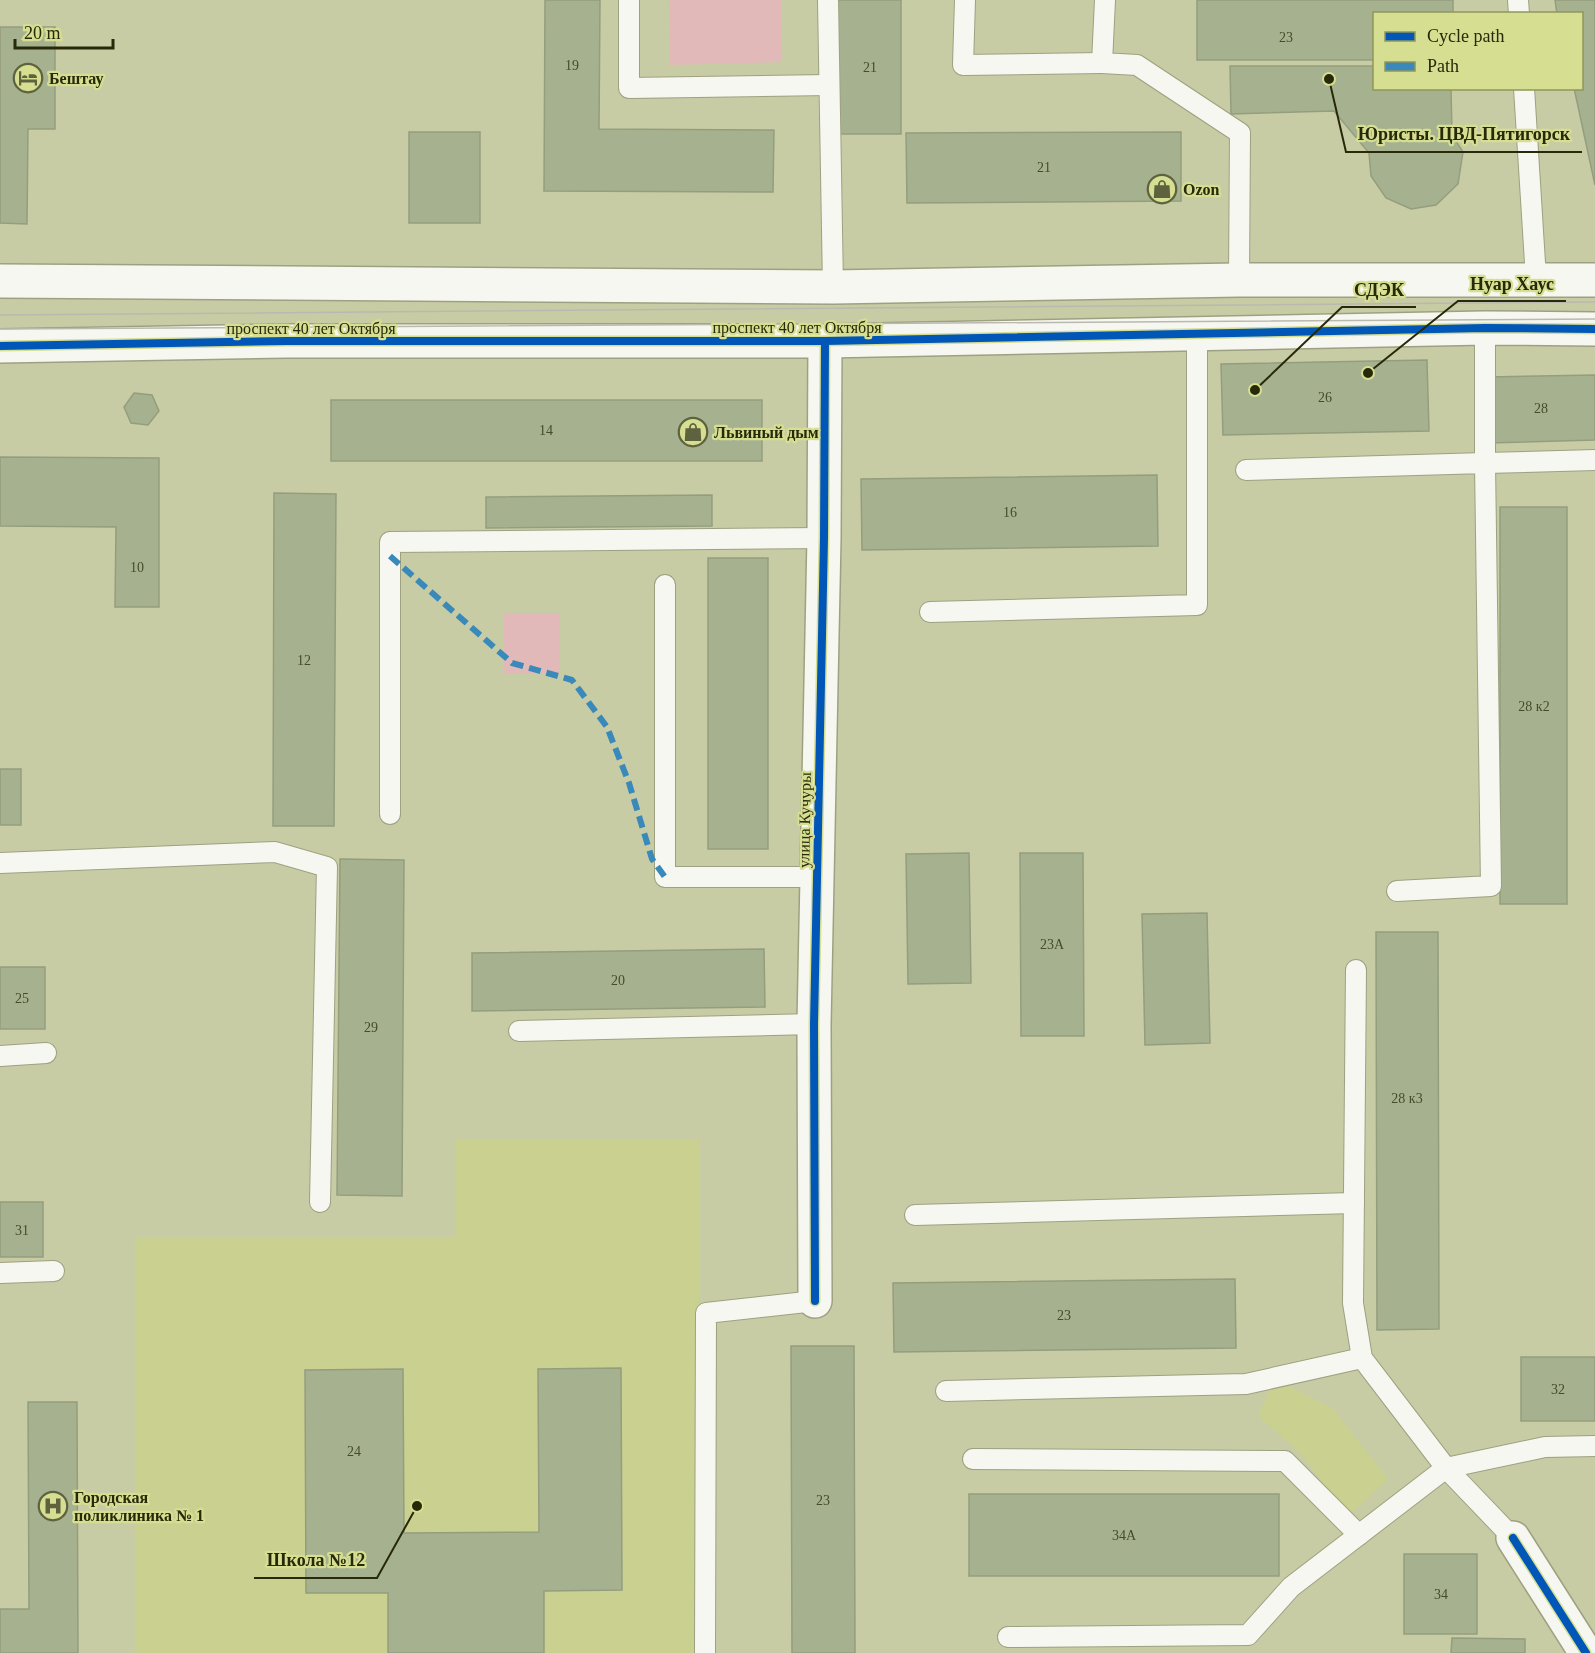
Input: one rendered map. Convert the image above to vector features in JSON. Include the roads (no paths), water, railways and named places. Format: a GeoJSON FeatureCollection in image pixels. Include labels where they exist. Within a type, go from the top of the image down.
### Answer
{"type":"FeatureCollection","features":[{"type":"Feature","properties":{"kind":"street"},"geometry":{"type":"LineString","coordinates":[[0,281],[833,287],[1239,280],[1595,280]]}},
{"type":"Feature","properties":{"kind":"street","name":"проспект 40 лет Октября"},"geometry":{"type":"LineString","coordinates":[[0,346],[287,341],[825,340],[1485,328],[1595,329]]}},
{"type":"Feature","properties":{"kind":"street","name":"улица Кучуры"},"geometry":{"type":"LineString","coordinates":[[815,1301],[814,1023],[824,538],[825,340]]}},
{"type":"Feature","properties":{"kind":"street"},"geometry":{"type":"LineString","coordinates":[[1513,1538],[1586,1653]]}},
{"type":"Feature","properties":{"kind":"lane"},"geometry":{"type":"LineString","coordinates":[[629,0],[629,88],[828,85]]}},
{"type":"Feature","properties":{"kind":"lane"},"geometry":{"type":"LineString","coordinates":[[828,0],[833,287]]}},
{"type":"Feature","properties":{"kind":"lane"},"geometry":{"type":"LineString","coordinates":[[965,0],[963,64],[1137,64],[1240,133],[1239,280]]}},
{"type":"Feature","properties":{"kind":"lane"},"geometry":{"type":"LineString","coordinates":[[1102,63],[1104,0]]}},
{"type":"Feature","properties":{"kind":"lane"},"geometry":{"type":"LineString","coordinates":[[1524,90],[1536,279]]}},
{"type":"Feature","properties":{"kind":"lane"},"geometry":{"type":"LineString","coordinates":[[1397,891],[1491,886],[1485,328]]}},
{"type":"Feature","properties":{"kind":"lane"},"geometry":{"type":"LineString","coordinates":[[930,612],[1197,605],[1197,334]]}},
{"type":"Feature","properties":{"kind":"lane"},"geometry":{"type":"LineString","coordinates":[[1246,470],[1595,460]]}},
{"type":"Feature","properties":{"kind":"lane"},"geometry":{"type":"LineString","coordinates":[[390,814],[390,542],[824,538]]}},
{"type":"Feature","properties":{"kind":"lane"},"geometry":{"type":"LineString","coordinates":[[664,585],[664,877],[816,876]]}},
{"type":"Feature","properties":{"kind":"lane"},"geometry":{"type":"LineString","coordinates":[[0,863],[275,852],[327,867],[320,1202]]}},
{"type":"Feature","properties":{"kind":"lane"},"geometry":{"type":"LineString","coordinates":[[1356,970],[1353,1303],[1362,1358],[1446,1468],[1513,1538]]}},
{"type":"Feature","properties":{"kind":"lane"},"geometry":{"type":"LineString","coordinates":[[519,1030],[814,1023]]}},
{"type":"Feature","properties":{"kind":"lane"},"geometry":{"type":"LineString","coordinates":[[0,1056],[45,1053]]}},
{"type":"Feature","properties":{"kind":"lane"},"geometry":{"type":"LineString","coordinates":[[915,1215],[1354,1203]]}},
{"type":"Feature","properties":{"kind":"lane"},"geometry":{"type":"LineString","coordinates":[[0,1273],[54,1271]]}},
{"type":"Feature","properties":{"kind":"lane"},"geometry":{"type":"LineString","coordinates":[[705,1653],[706,1313],[815,1301]]}},
{"type":"Feature","properties":{"kind":"lane"},"geometry":{"type":"LineString","coordinates":[[946,1391],[1246,1384],[1362,1358]]}},
{"type":"Feature","properties":{"kind":"lane"},"geometry":{"type":"LineString","coordinates":[[1008,1637],[1248,1635],[1291,1587],[1446,1468],[1545,1447],[1595,1446]]}},
{"type":"Feature","properties":{"kind":"lane"},"geometry":{"type":"LineString","coordinates":[[973,1459],[1285,1461],[1359,1535]]}},
{"type":"Feature","properties":{"kind":"tram line"},"geometry":{"type":"LineString","coordinates":[[0,315],[1595,302]]}},
{"type":"Feature","properties":{"kind":"tram line"},"geometry":{"type":"LineString","coordinates":[[0,329],[1595,319]]}},
{"type":"Feature","properties":{"kind":"place","name":"Бештау"},"geometry":{"type":"Point","coordinates":[28,78]}},
{"type":"Feature","properties":{"kind":"place","name":"Юристы. ЦВД-Пятигорск"},"geometry":{"type":"Point","coordinates":[1329,79]}},
{"type":"Feature","properties":{"kind":"place","name":"Ozon"},"geometry":{"type":"Point","coordinates":[1162,189]}},
{"type":"Feature","properties":{"kind":"place","name":"Нуар Хаус"},"geometry":{"type":"Point","coordinates":[1368,373]}},
{"type":"Feature","properties":{"kind":"place","name":"СДЭК"},"geometry":{"type":"Point","coordinates":[1255,390]}},
{"type":"Feature","properties":{"kind":"place","name":"Львиный дым"},"geometry":{"type":"Point","coordinates":[693,432]}},
{"type":"Feature","properties":{"kind":"place","name":"Городская поликлиника № 1"},"geometry":{"type":"Point","coordinates":[53,1506]}},
{"type":"Feature","properties":{"kind":"place","name":"Школа №12"},"geometry":{"type":"Point","coordinates":[417,1506]}}]}
